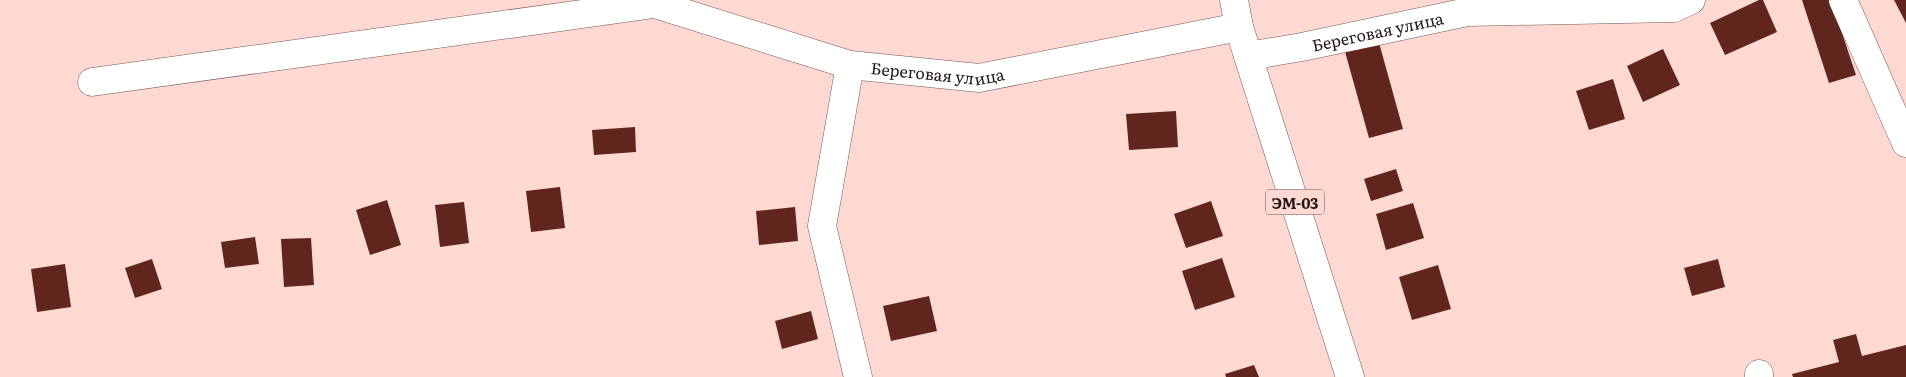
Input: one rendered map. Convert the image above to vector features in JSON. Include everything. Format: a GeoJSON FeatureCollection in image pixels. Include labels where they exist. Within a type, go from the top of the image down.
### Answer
{"type":"FeatureCollection","features":[{"type":"Feature","properties":{"kind":"main road","name":"ЭМ-03"},"geometry":{"type":"LineString","coordinates":[[1227,0],[1240,27]]}},
{"type":"Feature","properties":{"kind":"main road","name":"ЭМ-03"},"geometry":{"type":"LineString","coordinates":[[1234,0],[1248,56],[1350,377]]}},
{"type":"Feature","properties":{"kind":"main road","name":"Береговая улица"},"geometry":{"type":"LineString","coordinates":[[1248,56],[1302,47],[1467,12],[1674,8],[1691,0]]}},
{"type":"Feature","properties":{"kind":"main road"},"geometry":{"type":"LineString","coordinates":[[1843,0],[1906,144]]}},
{"type":"Feature","properties":{"kind":"main road","name":"Береговая улица"},"geometry":{"type":"LineString","coordinates":[[648,2],[850,65],[979,78],[1240,27]]}},
{"type":"Feature","properties":{"kind":"main road"},"geometry":{"type":"LineString","coordinates":[[92,82],[648,2]]}},
{"type":"Feature","properties":{"kind":"main road"},"geometry":{"type":"LineString","coordinates":[[850,65],[822,226],[858,377]]}},
{"type":"Feature","properties":{"kind":"building"},"geometry":{"type":"Polygon","coordinates":[[[1759,0],[1763,0],[1777,32],[1725,55],[1710,23],[1759,0]]]}},
{"type":"Feature","properties":{"kind":"building"},"geometry":{"type":"Polygon","coordinates":[[[1802,0],[1831,0],[1856,75],[1829,83],[1802,0]]]}},
{"type":"Feature","properties":{"kind":"building"},"geometry":{"type":"Polygon","coordinates":[[[1894,0],[1906,0],[1906,23],[1894,0]]]}},
{"type":"Feature","properties":{"kind":"building"},"geometry":{"type":"Polygon","coordinates":[[[1378,39],[1403,129],[1369,138],[1344,48],[1378,39]]]}},
{"type":"Feature","properties":{"kind":"building"},"geometry":{"type":"Polygon","coordinates":[[[1663,49],[1680,85],[1643,102],[1627,66],[1663,49]]]}},
{"type":"Feature","properties":{"kind":"building"},"geometry":{"type":"Polygon","coordinates":[[[1613,79],[1625,119],[1589,130],[1576,91],[1613,79]]]}},
{"type":"Feature","properties":{"kind":"building"},"geometry":{"type":"Polygon","coordinates":[[[1176,111],[1178,147],[1129,150],[1126,114],[1176,111]]]}},
{"type":"Feature","properties":{"kind":"building"},"geometry":{"type":"Polygon","coordinates":[[[635,127],[636,152],[594,155],[592,130],[635,127]]]}},
{"type":"Feature","properties":{"kind":"building"},"geometry":{"type":"Polygon","coordinates":[[[1396,169],[1403,191],[1371,201],[1364,179],[1396,169]]]}},
{"type":"Feature","properties":{"kind":"building"},"geometry":{"type":"Polygon","coordinates":[[[560,187],[565,228],[531,232],[526,191],[560,187]]]}},
{"type":"Feature","properties":{"kind":"building"},"geometry":{"type":"Polygon","coordinates":[[[387,200],[401,245],[370,255],[356,210],[387,200]]]}},
{"type":"Feature","properties":{"kind":"building"},"geometry":{"type":"Polygon","coordinates":[[[1211,201],[1223,236],[1186,248],[1174,214],[1211,201]]]}},
{"type":"Feature","properties":{"kind":"building"},"geometry":{"type":"Polygon","coordinates":[[[464,202],[469,243],[440,247],[435,205],[464,202]]]}},
{"type":"Feature","properties":{"kind":"building"},"geometry":{"type":"Polygon","coordinates":[[[1413,203],[1424,238],[1386,250],[1376,214],[1413,203]]]}},
{"type":"Feature","properties":{"kind":"building"},"geometry":{"type":"Polygon","coordinates":[[[795,207],[798,241],[759,245],[756,211],[795,207]]]}},
{"type":"Feature","properties":{"kind":"building"},"geometry":{"type":"Polygon","coordinates":[[[255,237],[259,264],[225,268],[221,242],[255,237]]]}},
{"type":"Feature","properties":{"kind":"building"},"geometry":{"type":"Polygon","coordinates":[[[311,238],[314,285],[284,287],[281,239],[311,238]]]}},
{"type":"Feature","properties":{"kind":"building"},"geometry":{"type":"Polygon","coordinates":[[[1222,258],[1235,297],[1195,310],[1182,271],[1222,258]]]}},
{"type":"Feature","properties":{"kind":"building"},"geometry":{"type":"Polygon","coordinates":[[[152,259],[162,289],[135,298],[125,268],[152,259]]]}},
{"type":"Feature","properties":{"kind":"building"},"geometry":{"type":"Polygon","coordinates":[[[1718,259],[1725,287],[1692,296],[1684,268],[1718,259]]]}},
{"type":"Feature","properties":{"kind":"building"},"geometry":{"type":"Polygon","coordinates":[[[65,264],[71,307],[37,312],[31,269],[65,264]]]}},
{"type":"Feature","properties":{"kind":"building"},"geometry":{"type":"Polygon","coordinates":[[[1438,265],[1451,309],[1412,320],[1399,277],[1438,265]]]}},
{"type":"Feature","properties":{"kind":"building"},"geometry":{"type":"Polygon","coordinates":[[[929,296],[937,331],[891,341],[883,306],[929,296]]]}},
{"type":"Feature","properties":{"kind":"building"},"geometry":{"type":"Polygon","coordinates":[[[811,311],[818,339],[782,349],[775,321],[811,311]]]}},
{"type":"Feature","properties":{"kind":"building"},"geometry":{"type":"Polygon","coordinates":[[[1856,334],[1862,356],[1906,345],[1906,377],[1793,377],[1792,374],[1839,362],[1833,340],[1856,334]]]}},
{"type":"Feature","properties":{"kind":"building"},"geometry":{"type":"Polygon","coordinates":[[[1254,365],[1259,377],[1226,377],[1225,374],[1254,365]]]}}]}
